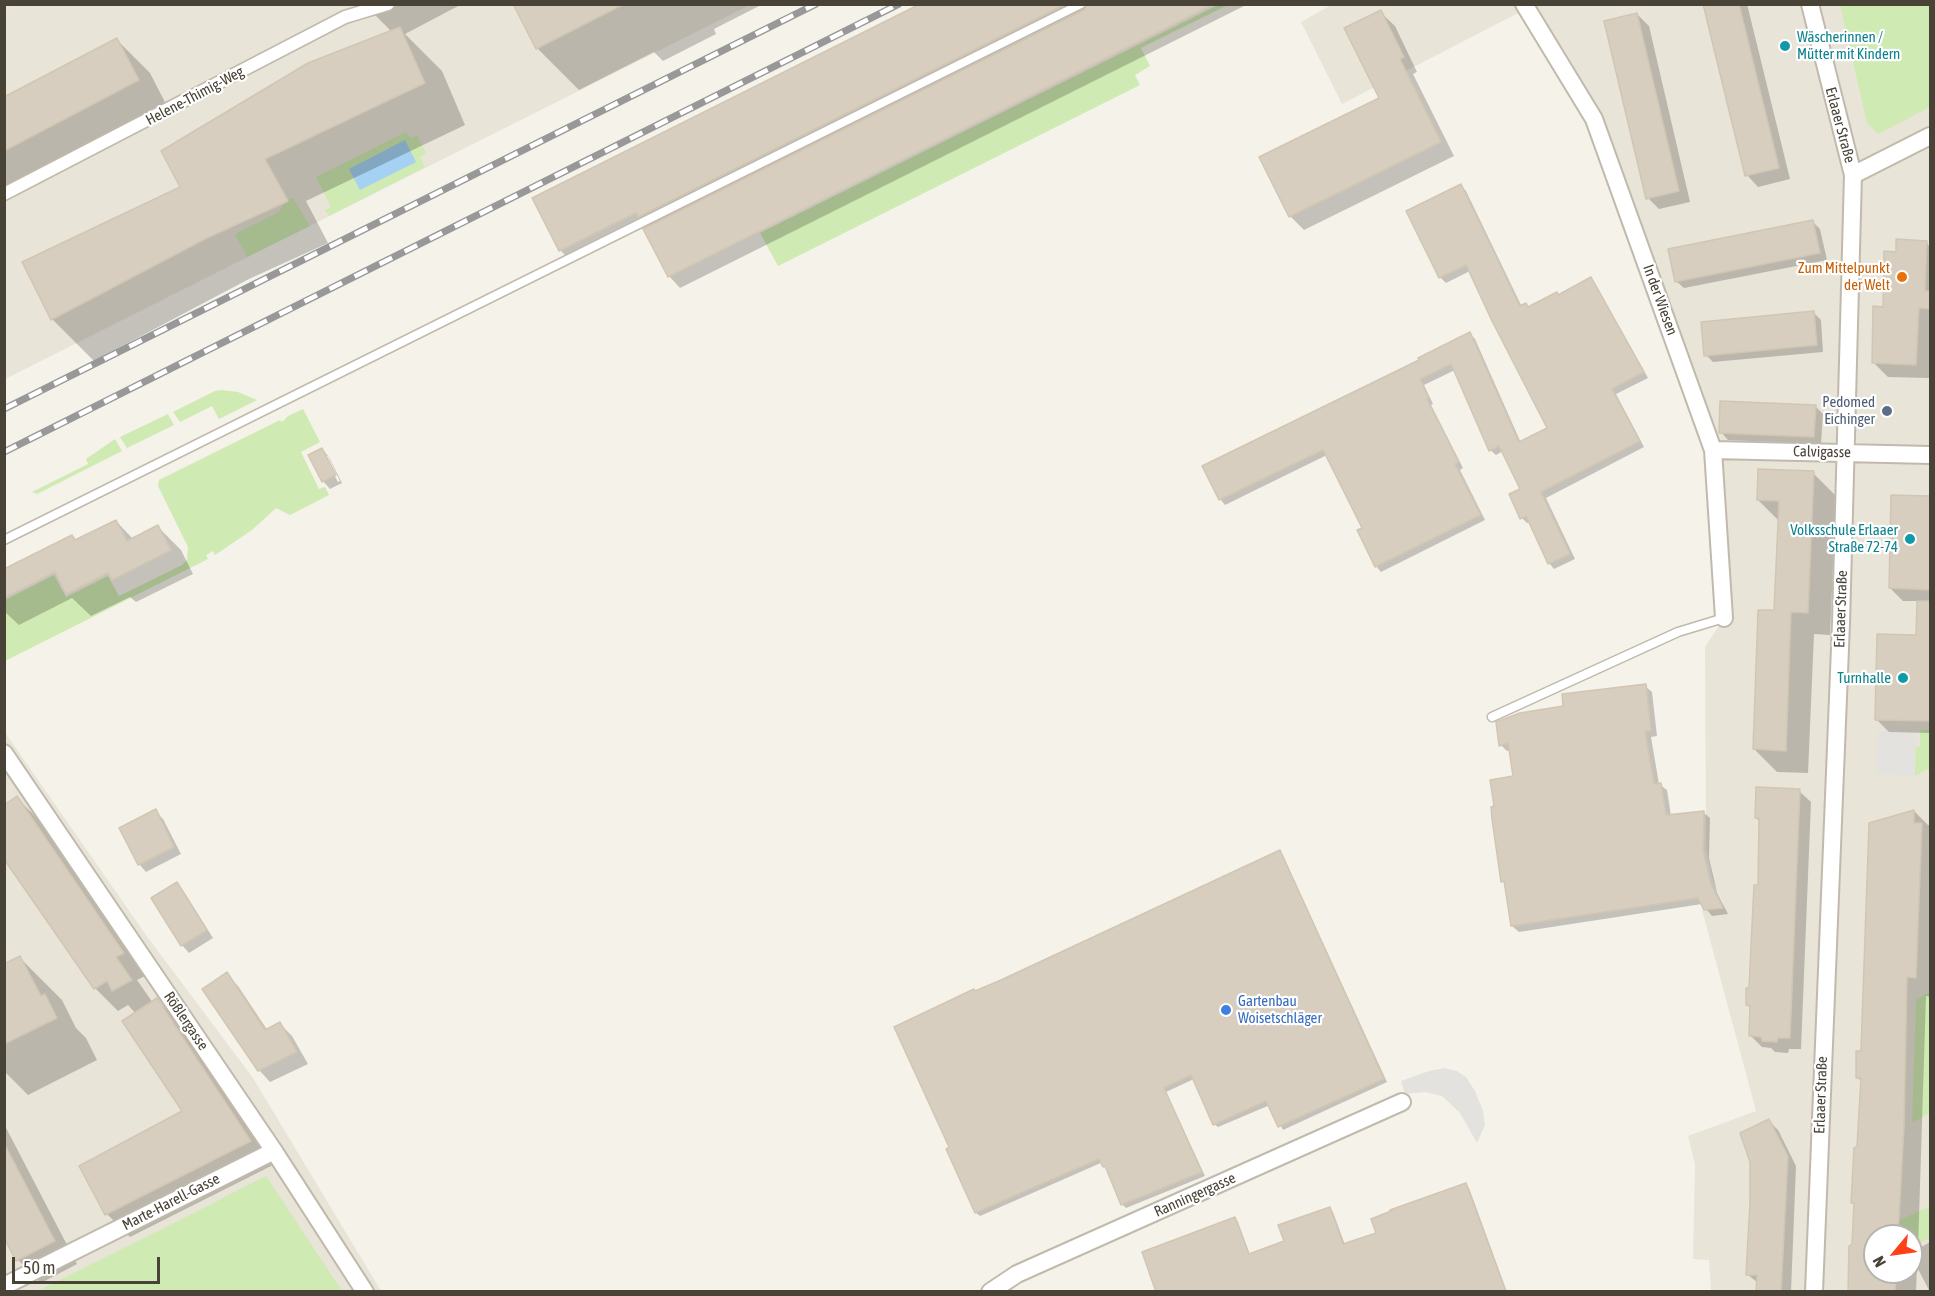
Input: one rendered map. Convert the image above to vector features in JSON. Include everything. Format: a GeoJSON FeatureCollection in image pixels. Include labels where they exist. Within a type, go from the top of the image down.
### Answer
{"type":"FeatureCollection","features":[{"type":"Feature","properties":{"kind":"street","name":"Helene-Thimig-Weg"},"geometry":{"type":"LineString","coordinates":[[4,194],[345,17],[388,4]]}},
{"type":"Feature","properties":{"kind":"street","name":"In der Wiesen"},"geometry":{"type":"LineString","coordinates":[[1524,4],[1594,119],[1713,450],[1724,618]]}},
{"type":"Feature","properties":{"kind":"street","name":"Erlaaer Straße"},"geometry":{"type":"LineString","coordinates":[[1810,4],[1853,175],[1841,623],[1814,1292]]}},
{"type":"Feature","properties":{"kind":"street"},"geometry":{"type":"LineString","coordinates":[[1853,175],[1930,135]]}},
{"type":"Feature","properties":{"kind":"street","name":"Calvigasse"},"geometry":{"type":"LineString","coordinates":[[1713,450],[1930,455]]}},
{"type":"Feature","properties":{"kind":"street","name":"Rößlergasse"},"geometry":{"type":"LineString","coordinates":[[4,753],[274,1151],[365,1292]]}},
{"type":"Feature","properties":{"kind":"street","name":"Ranningergasse"},"geometry":{"type":"LineString","coordinates":[[990,1292],[1017,1274],[1402,1102]]}},
{"type":"Feature","properties":{"kind":"street","name":"Marte-Harell-Gasse"},"geometry":{"type":"LineString","coordinates":[[4,1286],[274,1151]]}},
{"type":"Feature","properties":{"kind":"lane"},"geometry":{"type":"LineString","coordinates":[[4,540],[1081,4]]}},
{"type":"Feature","properties":{"kind":"lane"},"geometry":{"type":"LineString","coordinates":[[1492,717],[1678,632],[1724,618]]}},
{"type":"Feature","properties":{"kind":"shaded area"},"geometry":{"type":"Polygon","coordinates":[[[1333,4],[1922,5],[1930,22],[1930,1291],[1711,1291],[1709,1260],[1693,1259],[1695,1165],[1688,1136],[1756,1111],[1702,910],[1724,905],[1713,881],[1706,849],[1705,647],[1724,618],[1713,450],[1598,129],[1522,11],[1342,104],[1301,22],[1333,4]]]}},
{"type":"Feature","properties":{"kind":"shaded area"},"geometry":{"type":"Polygon","coordinates":[[[5,5],[750,5],[5,379],[5,5]]]}},
{"type":"Feature","properties":{"kind":"shaded area"},"geometry":{"type":"Polygon","coordinates":[[[4,731],[146,935],[253,1078],[381,1291],[5,1291],[4,731]]]}},
{"type":"Feature","properties":{"kind":"shaded area"},"geometry":{"type":"Polygon","coordinates":[[[1877,731],[1916,732],[1915,776],[1876,774],[1877,731]]]}},
{"type":"Feature","properties":{"kind":"shaded area"},"geometry":{"type":"Polygon","coordinates":[[[1445,1068],[1457,1071],[1466,1077],[1475,1091],[1483,1111],[1485,1125],[1477,1143],[1460,1113],[1442,1096],[1425,1092],[1405,1094],[1401,1081],[1445,1068]]]}},
{"type":"Feature","properties":{"kind":"green space"},"geometry":{"type":"Polygon","coordinates":[[[1218,5],[1228,5],[1141,48],[1150,66],[1135,75],[1140,85],[778,266],[760,233],[1218,5]]]}},
{"type":"Feature","properties":{"kind":"green space"},"geometry":{"type":"Polygon","coordinates":[[[1840,5],[1930,5],[1930,107],[1878,134],[1867,123],[1840,5]]]}},
{"type":"Feature","properties":{"kind":"green space"},"geometry":{"type":"Polygon","coordinates":[[[406,132],[410,138],[417,135],[426,153],[420,157],[425,167],[329,216],[325,210],[331,207],[316,177],[406,132]]]}},
{"type":"Feature","properties":{"kind":"green space"},"geometry":{"type":"Polygon","coordinates":[[[293,198],[310,226],[247,257],[235,234],[279,212],[285,202],[293,198]]]}},
{"type":"Feature","properties":{"kind":"green space"},"geometry":{"type":"Polygon","coordinates":[[[215,391],[238,392],[257,400],[219,419],[212,406],[180,422],[173,412],[215,391]]]}},
{"type":"Feature","properties":{"kind":"green space"},"geometry":{"type":"Polygon","coordinates":[[[303,409],[320,442],[301,452],[319,489],[325,487],[329,495],[290,515],[276,508],[252,530],[215,555],[213,551],[206,555],[208,559],[5,661],[5,600],[54,575],[66,597],[108,576],[119,596],[182,565],[187,560],[188,547],[158,486],[159,480],[280,420],[282,422],[288,416],[303,409]]]}},
{"type":"Feature","properties":{"kind":"green space"},"geometry":{"type":"Polygon","coordinates":[[[168,414],[174,425],[127,448],[120,437],[168,414]]]}},
{"type":"Feature","properties":{"kind":"green space"},"geometry":{"type":"Polygon","coordinates":[[[115,439],[122,451],[37,494],[32,492],[88,464],[86,459],[115,439]]]}},
{"type":"Feature","properties":{"kind":"green space"},"geometry":{"type":"Polygon","coordinates":[[[1920,730],[1930,730],[1930,775],[1928,769],[1915,776],[1915,747],[1920,747],[1920,730]]]}},
{"type":"Feature","properties":{"kind":"green space"},"geometry":{"type":"Polygon","coordinates":[[[1930,992],[1930,1113],[1912,1123],[1916,999],[1930,992]]]}},
{"type":"Feature","properties":{"kind":"green space"},"geometry":{"type":"Polygon","coordinates":[[[266,1176],[342,1291],[37,1291],[170,1225],[266,1176]]]}},
{"type":"Feature","properties":{"kind":"green space"},"geometry":{"type":"Polygon","coordinates":[[[1930,1206],[1930,1238],[1923,1241],[1923,1224],[1899,1224],[1898,1221],[1930,1206]]]}},
{"type":"Feature","properties":{"kind":"water"},"geometry":{"type":"Polygon","coordinates":[[[405,140],[416,162],[360,190],[349,169],[405,140]]]}},
{"type":"Feature","properties":{"kind":"building"},"geometry":{"type":"Polygon","coordinates":[[[513,4],[624,4],[536,49],[513,4]]]}},
{"type":"Feature","properties":{"kind":"building"},"geometry":{"type":"Polygon","coordinates":[[[920,4],[1066,4],[638,217],[636,213],[559,251],[532,198],[920,4]]]}},
{"type":"Feature","properties":{"kind":"building"},"geometry":{"type":"Polygon","coordinates":[[[1087,4],[1214,4],[668,277],[643,229],[1084,10],[1087,4]]]}},
{"type":"Feature","properties":{"kind":"building"},"geometry":{"type":"Polygon","coordinates":[[[1703,4],[1739,4],[1779,168],[1745,176],[1703,4]]]}},
{"type":"Feature","properties":{"kind":"building"},"geometry":{"type":"Polygon","coordinates":[[[1381,10],[1404,57],[1400,59],[1441,142],[1289,217],[1259,157],[1379,98],[1344,28],[1381,10]]]}},
{"type":"Feature","properties":{"kind":"building"},"geometry":{"type":"Polygon","coordinates":[[[1637,13],[1679,191],[1646,199],[1604,21],[1637,13]]]}},
{"type":"Feature","properties":{"kind":"building"},"geometry":{"type":"Polygon","coordinates":[[[400,27],[425,83],[265,159],[288,201],[207,238],[51,320],[22,262],[180,187],[161,151],[308,63],[400,27]]]}},
{"type":"Feature","properties":{"kind":"building"},"geometry":{"type":"Polygon","coordinates":[[[117,38],[139,80],[4,151],[4,97],[117,38]]]}},
{"type":"Feature","properties":{"kind":"building"},"geometry":{"type":"Polygon","coordinates":[[[1461,184],[1520,306],[1526,303],[1528,307],[1557,292],[1558,295],[1591,277],[1644,372],[1612,389],[1640,441],[1541,492],[1570,554],[1548,564],[1526,516],[1520,519],[1509,494],[1520,489],[1499,446],[1489,451],[1451,364],[1420,379],[1429,398],[1427,399],[1459,462],[1455,464],[1481,515],[1375,567],[1357,530],[1362,528],[1323,450],[1219,500],[1202,466],[1419,360],[1418,358],[1470,332],[1519,442],[1547,428],[1466,265],[1439,278],[1406,211],[1461,184]]]}},
{"type":"Feature","properties":{"kind":"building"},"geometry":{"type":"Polygon","coordinates":[[[1813,220],[1820,253],[1675,282],[1668,249],[1813,220]]]}},
{"type":"Feature","properties":{"kind":"building"},"geometry":{"type":"Polygon","coordinates":[[[1896,239],[1927,241],[1925,291],[1930,291],[1930,309],[1919,308],[1916,365],[1872,363],[1873,306],[1883,307],[1884,251],[1896,252],[1896,239]]]}},
{"type":"Feature","properties":{"kind":"building"},"geometry":{"type":"Polygon","coordinates":[[[1814,311],[1817,345],[1704,356],[1701,322],[1814,311]]]}},
{"type":"Feature","properties":{"kind":"building"},"geometry":{"type":"Polygon","coordinates":[[[1720,401],[1816,405],[1814,437],[1719,433],[1720,401]]]}},
{"type":"Feature","properties":{"kind":"building"},"geometry":{"type":"Polygon","coordinates":[[[322,448],[336,475],[322,482],[308,455],[322,448]]]}},
{"type":"Feature","properties":{"kind":"building"},"geometry":{"type":"Polygon","coordinates":[[[1758,469],[1814,471],[1808,613],[1791,612],[1786,751],[1753,749],[1758,610],[1774,610],[1779,501],[1757,500],[1758,469]]]}},
{"type":"Feature","properties":{"kind":"building","name":"Volksschule Erlaaer Straße 72-74"},"geometry":{"type":"Polygon","coordinates":[[[1891,495],[1930,496],[1930,590],[1889,588],[1891,495]]]}},
{"type":"Feature","properties":{"kind":"building"},"geometry":{"type":"Polygon","coordinates":[[[116,520],[127,541],[158,525],[171,550],[112,580],[108,573],[66,594],[55,572],[4,598],[4,569],[72,535],[75,540],[116,520]]]}},
{"type":"Feature","properties":{"kind":"building","name":"Turnhalle"},"geometry":{"type":"Polygon","coordinates":[[[1917,601],[1930,601],[1930,721],[1875,720],[1877,634],[1916,635],[1917,601]]]}},
{"type":"Feature","properties":{"kind":"building"},"geometry":{"type":"Polygon","coordinates":[[[1646,684],[1651,731],[1645,731],[1654,784],[1661,783],[1666,815],[1704,811],[1703,850],[1711,884],[1723,908],[1704,910],[1698,898],[1511,926],[1504,881],[1501,882],[1492,819],[1491,807],[1494,806],[1490,780],[1513,776],[1508,743],[1499,746],[1496,722],[1520,713],[1563,706],[1562,694],[1646,684]]]}},
{"type":"Feature","properties":{"kind":"building"},"geometry":{"type":"Polygon","coordinates":[[[1756,787],[1800,789],[1790,1038],[1778,1038],[1777,1042],[1762,1041],[1761,1037],[1749,1036],[1750,1006],[1746,1005],[1746,988],[1749,988],[1754,885],[1758,885],[1759,818],[1755,818],[1756,787]]]}},
{"type":"Feature","properties":{"kind":"building"},"geometry":{"type":"Polygon","coordinates":[[[17,796],[124,953],[116,957],[132,980],[112,991],[107,981],[94,989],[4,859],[4,805],[17,796]]]}},
{"type":"Feature","properties":{"kind":"building"},"geometry":{"type":"Polygon","coordinates":[[[156,809],[174,847],[138,865],[119,828],[156,809]]]}},
{"type":"Feature","properties":{"kind":"building"},"geometry":{"type":"Polygon","coordinates":[[[1914,810],[1914,823],[1922,823],[1916,978],[1907,977],[1904,1126],[1899,1224],[1863,1224],[1863,1284],[1895,1284],[1895,1292],[1848,1292],[1849,1246],[1852,1244],[1854,1203],[1851,1203],[1854,1148],[1857,1146],[1861,1078],[1856,1078],[1856,1051],[1861,1051],[1869,823],[1914,810]]]}},
{"type":"Feature","properties":{"kind":"building"},"geometry":{"type":"Polygon","coordinates":[[[1280,850],[1384,1079],[1278,1127],[1266,1101],[1213,1125],[1191,1075],[1164,1088],[1202,1172],[1121,1205],[1105,1166],[1103,1167],[1099,1159],[975,1213],[946,1149],[949,1147],[894,1027],[974,989],[975,991],[1001,980],[1280,850]]]}},
{"type":"Feature","properties":{"kind":"building"},"geometry":{"type":"Polygon","coordinates":[[[177,882],[207,930],[181,946],[151,898],[177,882]]]}},
{"type":"Feature","properties":{"kind":"building"},"geometry":{"type":"Polygon","coordinates":[[[20,956],[41,996],[45,994],[57,1018],[4,1044],[4,964],[20,956]]]}},
{"type":"Feature","properties":{"kind":"building"},"geometry":{"type":"Polygon","coordinates":[[[227,972],[265,1030],[280,1022],[297,1052],[258,1071],[202,989],[227,972]]]}},
{"type":"Feature","properties":{"kind":"building"},"geometry":{"type":"Polygon","coordinates":[[[157,998],[251,1141],[105,1215],[79,1166],[182,1111],[122,1021],[157,998]]]}},
{"type":"Feature","properties":{"kind":"building"},"geometry":{"type":"Polygon","coordinates":[[[1769,1119],[1788,1156],[1781,1292],[1756,1292],[1757,1275],[1746,1275],[1750,1162],[1740,1133],[1769,1119]]]}},
{"type":"Feature","properties":{"kind":"building"},"geometry":{"type":"Polygon","coordinates":[[[4,1143],[55,1241],[16,1261],[4,1238],[4,1143]]]}},
{"type":"Feature","properties":{"kind":"building"},"geometry":{"type":"Polygon","coordinates":[[[1466,1183],[1506,1292],[1156,1292],[1142,1252],[1235,1217],[1249,1254],[1284,1241],[1278,1225],[1330,1207],[1343,1244],[1376,1233],[1371,1219],[1466,1183]]]}},
{"type":"Feature","properties":{"kind":"railway"},"geometry":{"type":"LineString","coordinates":[[4,409],[816,4]]}},
{"type":"Feature","properties":{"kind":"railway"},"geometry":{"type":"LineString","coordinates":[[4,452],[899,4]]}},
{"type":"Feature","properties":{"kind":"place","name":"Wäscherinnen / Mütter mit Kindern"},"geometry":{"type":"Point","coordinates":[1785,46]}},
{"type":"Feature","properties":{"kind":"place","name":"Zum Mittelpunkt der Welt"},"geometry":{"type":"Point","coordinates":[1902,277]}},
{"type":"Feature","properties":{"kind":"place","name":"Pedomed Eichinger"},"geometry":{"type":"Point","coordinates":[1887,411]}},
{"type":"Feature","properties":{"kind":"place","name":"Volksschule Erlaaer Straße 72-74"},"geometry":{"type":"Point","coordinates":[1910,539]}},
{"type":"Feature","properties":{"kind":"place","name":"Turnhalle"},"geometry":{"type":"Point","coordinates":[1903,678]}},
{"type":"Feature","properties":{"kind":"place","name":"Gartenbau Woisetschläger"},"geometry":{"type":"Point","coordinates":[1226,1010]}}]}
